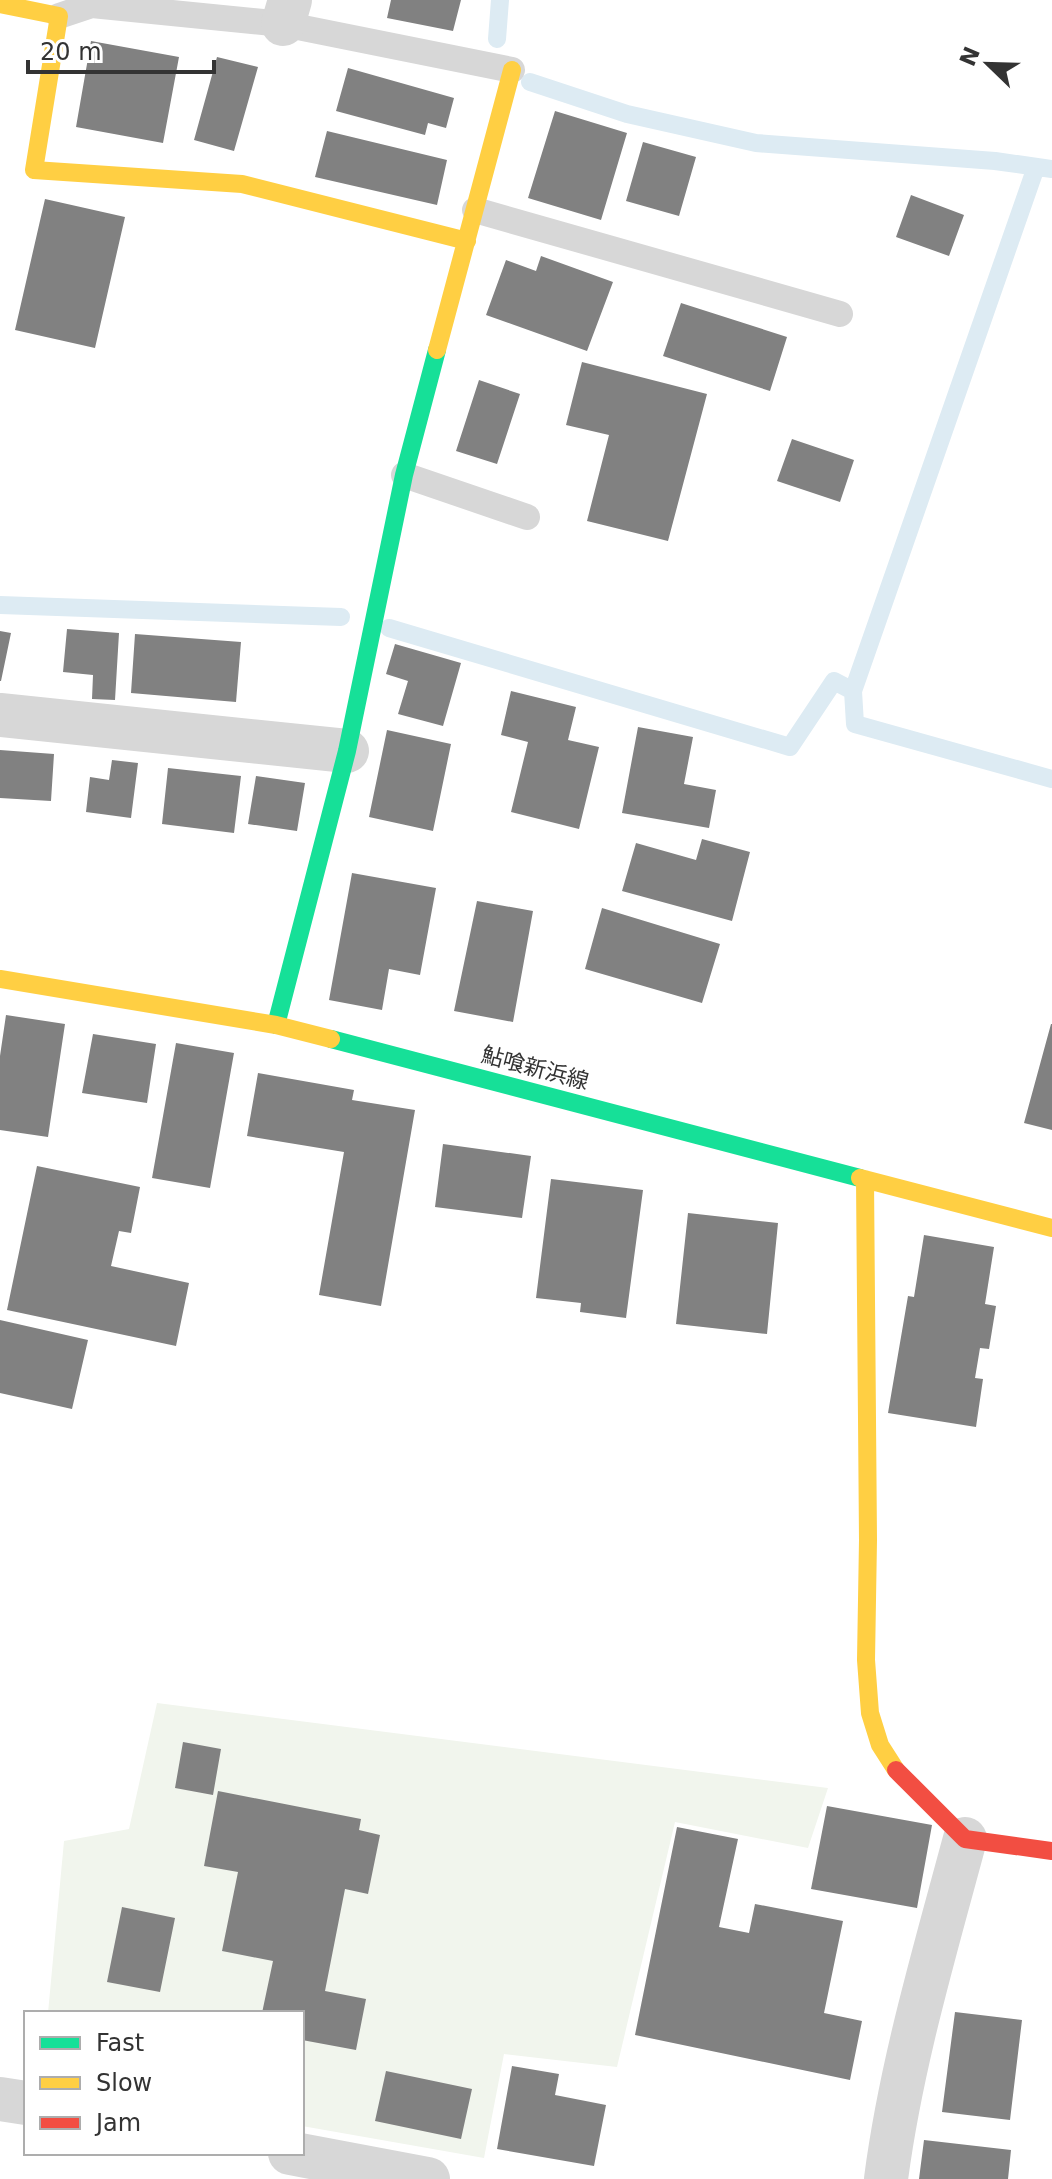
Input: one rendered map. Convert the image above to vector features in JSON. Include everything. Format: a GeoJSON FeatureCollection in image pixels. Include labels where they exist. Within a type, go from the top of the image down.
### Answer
{"type":"FeatureCollection","features":[{"type":"Feature","properties":{"kind":"street"},"geometry":{"type":"LineString","coordinates":[[0,4],[59,16],[34,170],[242,184],[467,241]]}},
{"type":"Feature","properties":{"kind":"street"},"geometry":{"type":"LineString","coordinates":[[276,1025],[347,751],[404,475],[512,70]]}},
{"type":"Feature","properties":{"kind":"street"},"geometry":{"type":"LineString","coordinates":[[0,715],[347,751]]}},
{"type":"Feature","properties":{"kind":"street","name":"鮎喰新浜線"},"geometry":{"type":"LineString","coordinates":[[0,979],[276,1025],[1052,1228]]}},
{"type":"Feature","properties":{"kind":"street"},"geometry":{"type":"LineString","coordinates":[[865,1179],[866,1660],[870,1713],[880,1745],[899,1774],[965,1839],[1052,1851]]}},
{"type":"Feature","properties":{"kind":"street"},"geometry":{"type":"LineString","coordinates":[[886,2179],[925,1991],[965,1839]]}},
{"type":"Feature","properties":{"kind":"street"},"geometry":{"type":"LineString","coordinates":[[0,2099],[24,2103]]}},
{"type":"Feature","properties":{"kind":"street"},"geometry":{"type":"LineString","coordinates":[[301,2155],[428,2179]]}},
{"type":"Feature","properties":{"kind":"lane"},"geometry":{"type":"LineString","coordinates":[[59,16],[92,5],[286,12],[512,70]]}},
{"type":"Feature","properties":{"kind":"lane"},"geometry":{"type":"LineString","coordinates":[[475,210],[840,314]]}},
{"type":"Feature","properties":{"kind":"lane"},"geometry":{"type":"LineString","coordinates":[[404,475],[527,517]]}},
{"type":"Feature","properties":{"kind":"shaded area"},"geometry":{"type":"Polygon","coordinates":[[[157,1703],[828,1788],[808,1848],[675,1822],[617,2067],[504,2054],[484,2158],[304,2126],[304,2011],[48,2011],[64,1841],[129,1829],[157,1703]]]}},
{"type":"Feature","properties":{"kind":"building"},"geometry":{"type":"Polygon","coordinates":[[[391,0],[461,0],[453,31],[387,18],[391,0]]]}},
{"type":"Feature","properties":{"kind":"building"},"geometry":{"type":"Polygon","coordinates":[[[91,41],[179,57],[163,143],[76,127],[91,41]]]}},
{"type":"Feature","properties":{"kind":"building"},"geometry":{"type":"Polygon","coordinates":[[[217,57],[258,67],[234,151],[194,140],[217,57]]]}},
{"type":"Feature","properties":{"kind":"building"},"geometry":{"type":"Polygon","coordinates":[[[348,68],[454,98],[446,128],[428,123],[425,135],[336,111],[348,68]]]}},
{"type":"Feature","properties":{"kind":"building"},"geometry":{"type":"Polygon","coordinates":[[[555,111],[627,133],[601,220],[528,198],[555,111]]]}},
{"type":"Feature","properties":{"kind":"building"},"geometry":{"type":"Polygon","coordinates":[[[327,131],[447,160],[437,205],[315,177],[327,131]]]}},
{"type":"Feature","properties":{"kind":"building"},"geometry":{"type":"Polygon","coordinates":[[[643,142],[696,157],[679,216],[626,201],[643,142]]]}},
{"type":"Feature","properties":{"kind":"building"},"geometry":{"type":"Polygon","coordinates":[[[911,195],[964,215],[949,256],[896,237],[911,195]]]}},
{"type":"Feature","properties":{"kind":"building"},"geometry":{"type":"Polygon","coordinates":[[[45,199],[125,217],[95,348],[15,330],[45,199]]]}},
{"type":"Feature","properties":{"kind":"building"},"geometry":{"type":"Polygon","coordinates":[[[541,256],[613,282],[587,351],[486,315],[506,260],[536,271],[541,256]]]}},
{"type":"Feature","properties":{"kind":"building"},"geometry":{"type":"Polygon","coordinates":[[[681,303],[787,337],[770,391],[663,356],[681,303]]]}},
{"type":"Feature","properties":{"kind":"building"},"geometry":{"type":"Polygon","coordinates":[[[582,362],[707,394],[668,541],[587,521],[609,435],[566,425],[582,362]]]}},
{"type":"Feature","properties":{"kind":"building"},"geometry":{"type":"Polygon","coordinates":[[[479,380],[520,394],[497,464],[456,451],[479,380]]]}},
{"type":"Feature","properties":{"kind":"building"},"geometry":{"type":"Polygon","coordinates":[[[792,439],[854,460],[840,502],[777,481],[792,439]]]}},
{"type":"Feature","properties":{"kind":"building"},"geometry":{"type":"Polygon","coordinates":[[[67,629],[119,633],[115,700],[92,699],[93,675],[63,672],[67,629]]]}},
{"type":"Feature","properties":{"kind":"building"},"geometry":{"type":"Polygon","coordinates":[[[0,631],[11,633],[1,681],[0,681],[0,631]]]}},
{"type":"Feature","properties":{"kind":"building"},"geometry":{"type":"Polygon","coordinates":[[[135,634],[241,642],[236,702],[131,693],[135,634]]]}},
{"type":"Feature","properties":{"kind":"building"},"geometry":{"type":"Polygon","coordinates":[[[395,644],[461,663],[443,726],[398,714],[408,681],[386,674],[395,644]]]}},
{"type":"Feature","properties":{"kind":"building"},"geometry":{"type":"Polygon","coordinates":[[[511,691],[576,707],[568,740],[599,747],[579,829],[511,812],[528,742],[501,735],[511,691]]]}},
{"type":"Feature","properties":{"kind":"building"},"geometry":{"type":"Polygon","coordinates":[[[638,727],[693,737],[684,784],[716,790],[709,828],[622,813],[638,727]]]}},
{"type":"Feature","properties":{"kind":"building"},"geometry":{"type":"Polygon","coordinates":[[[387,730],[451,744],[433,831],[369,817],[387,730]]]}},
{"type":"Feature","properties":{"kind":"building"},"geometry":{"type":"Polygon","coordinates":[[[0,750],[54,754],[51,801],[0,798],[0,750]]]}},
{"type":"Feature","properties":{"kind":"building"},"geometry":{"type":"Polygon","coordinates":[[[112,760],[138,763],[131,818],[86,812],[90,777],[109,780],[112,760]]]}},
{"type":"Feature","properties":{"kind":"building"},"geometry":{"type":"Polygon","coordinates":[[[168,768],[241,776],[234,833],[162,824],[168,768]]]}},
{"type":"Feature","properties":{"kind":"building"},"geometry":{"type":"Polygon","coordinates":[[[256,776],[305,783],[297,831],[248,824],[256,776]]]}},
{"type":"Feature","properties":{"kind":"building"},"geometry":{"type":"Polygon","coordinates":[[[702,839],[750,852],[732,921],[622,891],[636,843],[696,860],[702,839]]]}},
{"type":"Feature","properties":{"kind":"building"},"geometry":{"type":"Polygon","coordinates":[[[352,873],[436,888],[420,975],[389,969],[382,1010],[329,1000],[352,873]]]}},
{"type":"Feature","properties":{"kind":"building"},"geometry":{"type":"Polygon","coordinates":[[[477,901],[533,911],[513,1022],[454,1011],[477,901]]]}},
{"type":"Feature","properties":{"kind":"building"},"geometry":{"type":"Polygon","coordinates":[[[602,908],[720,944],[702,1003],[585,969],[602,908]]]}},
{"type":"Feature","properties":{"kind":"building"},"geometry":{"type":"Polygon","coordinates":[[[6,1015],[65,1024],[48,1137],[0,1130],[0,1056],[6,1015]]]}},
{"type":"Feature","properties":{"kind":"building"},"geometry":{"type":"Polygon","coordinates":[[[1052,1024],[1052,1130],[1024,1123],[1052,1024]]]}},
{"type":"Feature","properties":{"kind":"building"},"geometry":{"type":"Polygon","coordinates":[[[93,1034],[156,1044],[147,1103],[82,1093],[93,1034]]]}},
{"type":"Feature","properties":{"kind":"building"},"geometry":{"type":"Polygon","coordinates":[[[176,1043],[234,1053],[210,1188],[152,1178],[176,1043]]]}},
{"type":"Feature","properties":{"kind":"building"},"geometry":{"type":"Polygon","coordinates":[[[258,1073],[354,1090],[352,1100],[415,1110],[381,1306],[319,1295],[344,1152],[247,1136],[258,1073]]]}},
{"type":"Feature","properties":{"kind":"building"},"geometry":{"type":"Polygon","coordinates":[[[443,1144],[531,1156],[522,1218],[435,1207],[443,1144]]]}},
{"type":"Feature","properties":{"kind":"building"},"geometry":{"type":"Polygon","coordinates":[[[37,1166],[140,1187],[131,1233],[119,1231],[111,1266],[189,1283],[176,1346],[7,1310],[37,1166]]]}},
{"type":"Feature","properties":{"kind":"building"},"geometry":{"type":"Polygon","coordinates":[[[551,1179],[643,1190],[626,1318],[580,1312],[581,1303],[536,1298],[551,1179]]]}},
{"type":"Feature","properties":{"kind":"building"},"geometry":{"type":"Polygon","coordinates":[[[688,1213],[778,1223],[767,1334],[676,1324],[688,1213]]]}},
{"type":"Feature","properties":{"kind":"building"},"geometry":{"type":"Polygon","coordinates":[[[924,1235],[994,1247],[985,1304],[996,1306],[989,1349],[980,1348],[975,1378],[983,1379],[976,1427],[888,1413],[908,1296],[914,1297],[924,1235]]]}},
{"type":"Feature","properties":{"kind":"building"},"geometry":{"type":"Polygon","coordinates":[[[0,1320],[88,1340],[72,1409],[0,1393],[0,1320]]]}},
{"type":"Feature","properties":{"kind":"building"},"geometry":{"type":"Polygon","coordinates":[[[183,1742],[221,1749],[213,1795],[175,1788],[183,1742]]]}},
{"type":"Feature","properties":{"kind":"building"},"geometry":{"type":"Polygon","coordinates":[[[218,1791],[361,1819],[359,1830],[380,1835],[368,1894],[345,1889],[325,1991],[366,1999],[356,2050],[304,2040],[304,2011],[262,2011],[273,1961],[222,1951],[238,1872],[204,1866],[218,1791]]]}},
{"type":"Feature","properties":{"kind":"building"},"geometry":{"type":"Polygon","coordinates":[[[827,1806],[932,1825],[917,1908],[811,1889],[827,1806]]]}},
{"type":"Feature","properties":{"kind":"building"},"geometry":{"type":"Polygon","coordinates":[[[677,1827],[738,1839],[719,1927],[749,1933],[755,1904],[843,1921],[824,2013],[862,2021],[850,2080],[635,2035],[677,1827]]]}},
{"type":"Feature","properties":{"kind":"building"},"geometry":{"type":"Polygon","coordinates":[[[122,1907],[175,1918],[160,1992],[107,1982],[122,1907]]]}},
{"type":"Feature","properties":{"kind":"building"},"geometry":{"type":"Polygon","coordinates":[[[955,2012],[1022,2020],[1010,2120],[942,2112],[955,2012]]]}},
{"type":"Feature","properties":{"kind":"building"},"geometry":{"type":"Polygon","coordinates":[[[512,2066],[559,2074],[555,2095],[606,2105],[594,2166],[497,2149],[512,2066]]]}},
{"type":"Feature","properties":{"kind":"building"},"geometry":{"type":"Polygon","coordinates":[[[386,2071],[472,2089],[461,2139],[375,2121],[386,2071]]]}},
{"type":"Feature","properties":{"kind":"building"},"geometry":{"type":"Polygon","coordinates":[[[924,2140],[1011,2150],[1008,2179],[919,2179],[924,2140]]]}},
{"type":"Feature","properties":{"kind":"waterway"},"geometry":{"type":"LineString","coordinates":[[497,39],[500,0]]}},
{"type":"Feature","properties":{"kind":"waterway"},"geometry":{"type":"LineString","coordinates":[[530,82],[627,114],[756,143],[995,161],[1052,169]]}},
{"type":"Feature","properties":{"kind":"waterway"},"geometry":{"type":"LineString","coordinates":[[389,628],[790,747],[834,681],[853,691],[1036,167]]}},
{"type":"Feature","properties":{"kind":"waterway"},"geometry":{"type":"LineString","coordinates":[[0,605],[341,617]]}},
{"type":"Feature","properties":{"kind":"waterway"},"geometry":{"type":"LineString","coordinates":[[853,691],[855,724],[1052,779]]}},
{"type":"Feature","properties":{"kind":"traffic: fast"},"geometry":{"type":"LineString","coordinates":[[276,1025],[347,751],[404,475],[437,350]]}},
{"type":"Feature","properties":{"kind":"traffic: fast"},"geometry":{"type":"LineString","coordinates":[[331,1039],[860,1178]]}},
{"type":"Feature","properties":{"kind":"traffic: slow"},"geometry":{"type":"LineString","coordinates":[[0,4],[59,16],[34,170],[242,184],[467,241]]}},
{"type":"Feature","properties":{"kind":"traffic: slow"},"geometry":{"type":"LineString","coordinates":[[437,350],[512,70]]}},
{"type":"Feature","properties":{"kind":"traffic: slow"},"geometry":{"type":"LineString","coordinates":[[0,979],[276,1025],[331,1039]]}},
{"type":"Feature","properties":{"kind":"traffic: slow"},"geometry":{"type":"LineString","coordinates":[[860,1178],[1052,1228]]}},
{"type":"Feature","properties":{"kind":"traffic: slow"},"geometry":{"type":"LineString","coordinates":[[865,1179],[866,1660],[870,1713],[880,1745],[896,1770]]}},
{"type":"Feature","properties":{"kind":"traffic: jam"},"geometry":{"type":"LineString","coordinates":[[896,1770],[965,1839],[1052,1851]]}}]}
